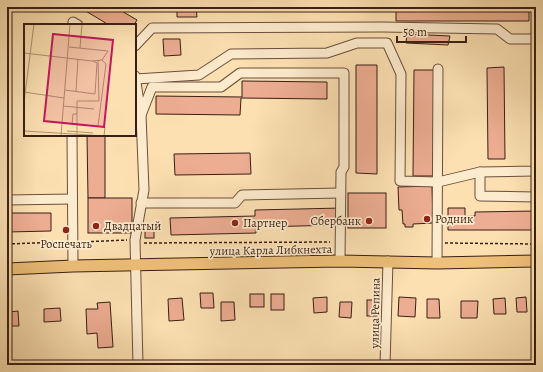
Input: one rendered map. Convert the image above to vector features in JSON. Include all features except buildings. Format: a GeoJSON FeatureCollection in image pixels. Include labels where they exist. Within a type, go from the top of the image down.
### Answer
{"type":"FeatureCollection","features":[{"type":"Feature","properties":{"kind":"main road","name":"улица Карла Либкнехта"},"geometry":{"type":"LineString","coordinates":[[7,269],[73,266],[390,260],[437,263],[536,261]]}},
{"type":"Feature","properties":{"kind":"street"},"geometry":{"type":"LineString","coordinates":[[136,45],[152,28],[383,27],[497,29],[510,40],[536,39]]}},
{"type":"Feature","properties":{"kind":"street"},"geometry":{"type":"LineString","coordinates":[[136,77],[199,75],[230,54],[327,53],[358,43],[388,43],[400,74],[400,181],[438,182],[480,172],[534,171],[536,169]]}},
{"type":"Feature","properties":{"kind":"street"},"geometry":{"type":"LineString","coordinates":[[437,263],[438,69]]}},
{"type":"Feature","properties":{"kind":"street"},"geometry":{"type":"LineString","coordinates":[[141,115],[152,86],[221,87],[240,73],[344,73],[344,166],[341,172],[340,193],[340,261]]}},
{"type":"Feature","properties":{"kind":"street"},"geometry":{"type":"LineString","coordinates":[[136,83],[141,115],[144,190],[135,240],[138,365]]}},
{"type":"Feature","properties":{"kind":"street"},"geometry":{"type":"LineString","coordinates":[[72,136],[73,266]]}},
{"type":"Feature","properties":{"kind":"street"},"geometry":{"type":"LineString","coordinates":[[480,172],[480,196],[536,197]]}},
{"type":"Feature","properties":{"kind":"street"},"geometry":{"type":"LineString","coordinates":[[141,203],[235,203],[242,195],[340,193]]}},
{"type":"Feature","properties":{"kind":"street"},"geometry":{"type":"LineString","coordinates":[[7,200],[72,199]]}},
{"type":"Feature","properties":{"kind":"street","name":"улица Репина"},"geometry":{"type":"LineString","coordinates":[[385,365],[390,260]]}},
{"type":"Feature","properties":{"kind":"path"},"geometry":{"type":"LineString","coordinates":[[7,244],[135,240],[145,244],[340,242]]}},
{"type":"Feature","properties":{"kind":"path"},"geometry":{"type":"LineString","coordinates":[[438,243],[536,244]]}},
{"type":"Feature","properties":{"kind":"place","name":"Родник"},"geometry":{"type":"Point","coordinates":[427,219]}},
{"type":"Feature","properties":{"kind":"place","name":"Сбербанк"},"geometry":{"type":"Point","coordinates":[369,221]}},
{"type":"Feature","properties":{"kind":"place","name":"Партнер"},"geometry":{"type":"Point","coordinates":[235,223]}},
{"type":"Feature","properties":{"kind":"place","name":"Двадцатый"},"geometry":{"type":"Point","coordinates":[96,226]}},
{"type":"Feature","properties":{"kind":"place","name":"Роспечать"},"geometry":{"type":"Point","coordinates":[66,230]}}]}
